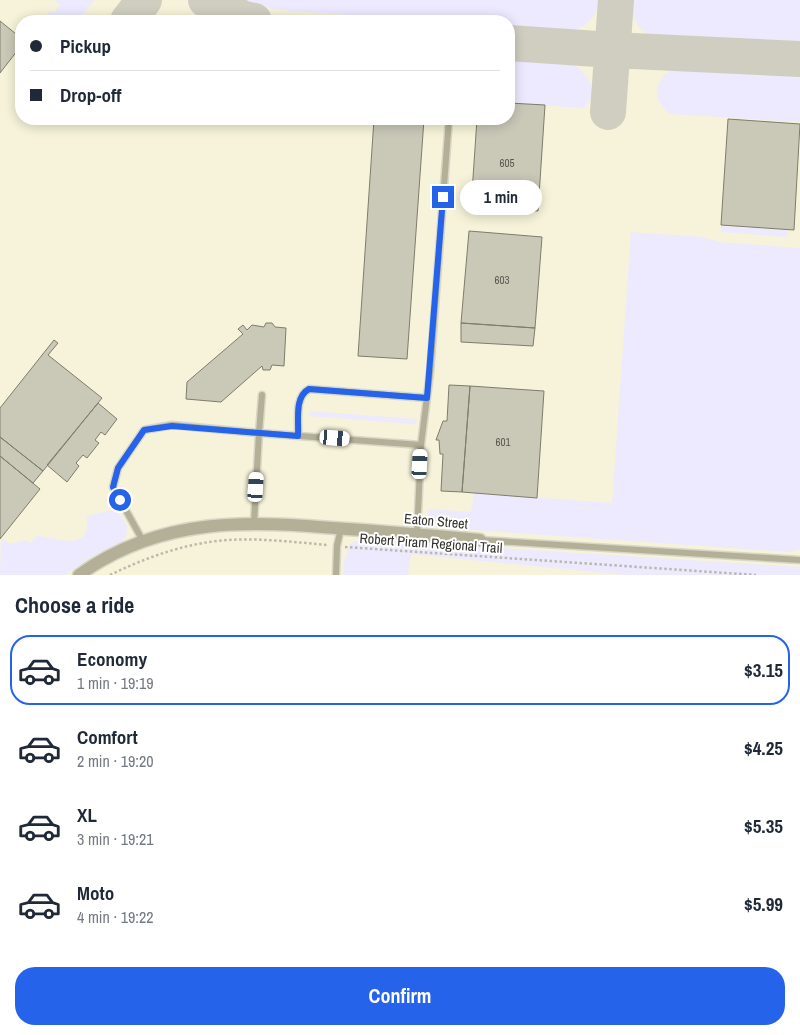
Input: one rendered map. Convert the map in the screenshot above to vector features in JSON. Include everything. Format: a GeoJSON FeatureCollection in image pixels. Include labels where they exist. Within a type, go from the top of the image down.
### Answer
{"type":"FeatureCollection","features":[{"type":"Feature","properties":{"kind":"street","name":"Eaton Street"},"geometry":{"type":"LineString","coordinates":[[79,575],[110,556],[143,541],[162,534],[208,526],[276,523],[480,540]]}},
{"type":"Feature","properties":{"kind":"lane"},"geometry":{"type":"LineString","coordinates":[[417,535],[421,445],[427,398],[449,125]]}},
{"type":"Feature","properties":{"kind":"lane"},"geometry":{"type":"LineString","coordinates":[[298,436],[299,398],[303,392],[309,389],[427,398]]}},
{"type":"Feature","properties":{"kind":"lane"},"geometry":{"type":"LineString","coordinates":[[254,523],[262,396]]}},
{"type":"Feature","properties":{"kind":"lane"},"geometry":{"type":"LineString","coordinates":[[143,541],[113,487],[118,468],[144,430],[172,426],[421,445]]}},
{"type":"Feature","properties":{"kind":"lane"},"geometry":{"type":"LineString","coordinates":[[336,575],[337,546],[341,528]]}},
{"type":"Feature","properties":{"kind":"lane","name":"Eaton Street"},"geometry":{"type":"LineString","coordinates":[[480,540],[800,560]]}},
{"type":"Feature","properties":{"kind":"path","name":"Robert Piram Regional Trail"},"geometry":{"type":"LineString","coordinates":[[110,575],[170,551],[203,543],[228,540],[257,540],[756,575]]}},
{"type":"Feature","properties":{"kind":"shaded area"},"geometry":{"type":"Polygon","coordinates":[[[0,0],[800,0],[800,575],[0,575],[0,0]]]}},
{"type":"Feature","properties":{"kind":"shaded area"},"geometry":{"type":"Polygon","coordinates":[[[54,0],[94,0],[83,15],[47,15],[50,11],[53,13],[60,5],[54,0]]]}},
{"type":"Feature","properties":{"kind":"shaded area"},"geometry":{"type":"Polygon","coordinates":[[[243,0],[599,0],[596,12],[589,22],[580,28],[568,31],[515,27],[515,15],[348,15],[274,9],[243,0]]]}},
{"type":"Feature","properties":{"kind":"shaded area"},"geometry":{"type":"Polygon","coordinates":[[[632,0],[800,0],[800,47],[654,37],[643,31],[636,22],[632,12],[632,0]]]}},
{"type":"Feature","properties":{"kind":"shaded area"},"geometry":{"type":"Polygon","coordinates":[[[515,57],[563,61],[574,65],[584,72],[590,82],[593,97],[584,108],[515,103],[515,57]]]}},
{"type":"Feature","properties":{"kind":"shaded area"},"geometry":{"type":"Polygon","coordinates":[[[682,68],[800,77],[800,122],[670,114],[659,101],[658,86],[666,74],[682,68]]]}},
{"type":"Feature","properties":{"kind":"shaded area"},"geometry":{"type":"Polygon","coordinates":[[[721,226],[788,230],[787,237],[721,232],[721,226]]]}},
{"type":"Feature","properties":{"kind":"shaded area"},"geometry":{"type":"Polygon","coordinates":[[[631,232],[704,237],[719,242],[800,248],[800,549],[791,552],[443,528],[433,524],[429,519],[428,509],[471,512],[474,493],[612,503],[631,232]]]}},
{"type":"Feature","properties":{"kind":"shaded area"},"geometry":{"type":"Polygon","coordinates":[[[311,411],[415,419],[417,422],[415,424],[309,416],[311,411]]]}},
{"type":"Feature","properties":{"kind":"shaded area"},"geometry":{"type":"Polygon","coordinates":[[[111,510],[116,511],[127,527],[127,533],[123,542],[91,557],[65,575],[0,575],[1,538],[10,544],[25,540],[30,543],[37,536],[71,541],[79,539],[84,535],[87,528],[87,516],[111,510]]]}},
{"type":"Feature","properties":{"kind":"shaded area"},"geometry":{"type":"Polygon","coordinates":[[[361,539],[800,567],[800,575],[625,575],[411,554],[408,575],[343,575],[344,562],[350,544],[361,539]]]}},
{"type":"Feature","properties":{"kind":"building"},"geometry":{"type":"Polygon","coordinates":[[[0,21],[15,33],[15,54],[0,73],[0,21]]]}},
{"type":"Feature","properties":{"kind":"building"},"geometry":{"type":"Polygon","coordinates":[[[515,103],[545,105],[538,211],[471,207],[477,125],[515,125],[515,103]]]}},
{"type":"Feature","properties":{"kind":"building"},"geometry":{"type":"Polygon","coordinates":[[[728,119],[800,124],[794,230],[721,225],[728,119]]]}},
{"type":"Feature","properties":{"kind":"building"},"geometry":{"type":"Polygon","coordinates":[[[374,125],[424,125],[407,359],[358,356],[374,125]]]}},
{"type":"Feature","properties":{"kind":"building"},"geometry":{"type":"Polygon","coordinates":[[[469,231],[542,237],[535,328],[461,323],[469,231]]]}},
{"type":"Feature","properties":{"kind":"building"},"geometry":{"type":"Polygon","coordinates":[[[266,323],[272,323],[275,327],[286,328],[284,366],[272,365],[270,370],[263,370],[262,366],[221,402],[186,399],[187,382],[243,334],[238,329],[243,325],[247,330],[252,325],[264,327],[266,323]]]}},
{"type":"Feature","properties":{"kind":"building"},"geometry":{"type":"Polygon","coordinates":[[[461,323],[535,328],[533,346],[461,342],[461,323]]]}},
{"type":"Feature","properties":{"kind":"building"},"geometry":{"type":"Polygon","coordinates":[[[54,340],[58,343],[48,355],[102,398],[43,471],[0,437],[0,408],[54,340]]]}},
{"type":"Feature","properties":{"kind":"building"},"geometry":{"type":"Polygon","coordinates":[[[449,385],[470,386],[462,492],[441,491],[443,454],[440,454],[439,440],[436,440],[443,421],[447,421],[449,385]]]}},
{"type":"Feature","properties":{"kind":"building"},"geometry":{"type":"Polygon","coordinates":[[[470,386],[544,391],[537,498],[462,492],[470,386]]]}},
{"type":"Feature","properties":{"kind":"building"},"geometry":{"type":"Polygon","coordinates":[[[98,403],[117,419],[105,435],[101,432],[95,440],[99,443],[87,458],[83,455],[76,463],[79,466],[67,482],[47,465],[98,403]]]}},
{"type":"Feature","properties":{"kind":"building"},"geometry":{"type":"Polygon","coordinates":[[[0,437],[43,471],[33,483],[0,456],[0,437]]]}},
{"type":"Feature","properties":{"kind":"building"},"geometry":{"type":"Polygon","coordinates":[[[0,456],[40,489],[0,539],[0,456]]]}},
{"type":"Feature","properties":{"kind":"taxiway"},"geometry":{"type":"LineString","coordinates":[[133,15],[144,0]]}},
{"type":"Feature","properties":{"kind":"taxiway"},"geometry":{"type":"LineString","coordinates":[[206,0],[236,15]]}},
{"type":"Feature","properties":{"kind":"taxiway"},"geometry":{"type":"LineString","coordinates":[[608,112],[616,0]]}},
{"type":"Feature","properties":{"kind":"taxiway"},"geometry":{"type":"LineString","coordinates":[[515,43],[800,59]]}},
{"type":"Feature","properties":{"kind":"route"},"geometry":{"type":"LineString","coordinates":[[120,500],[113,487],[118,468],[144,430],[172,426],[298,436],[299,398],[303,392],[309,389],[427,398],[443,197]]}}]}
